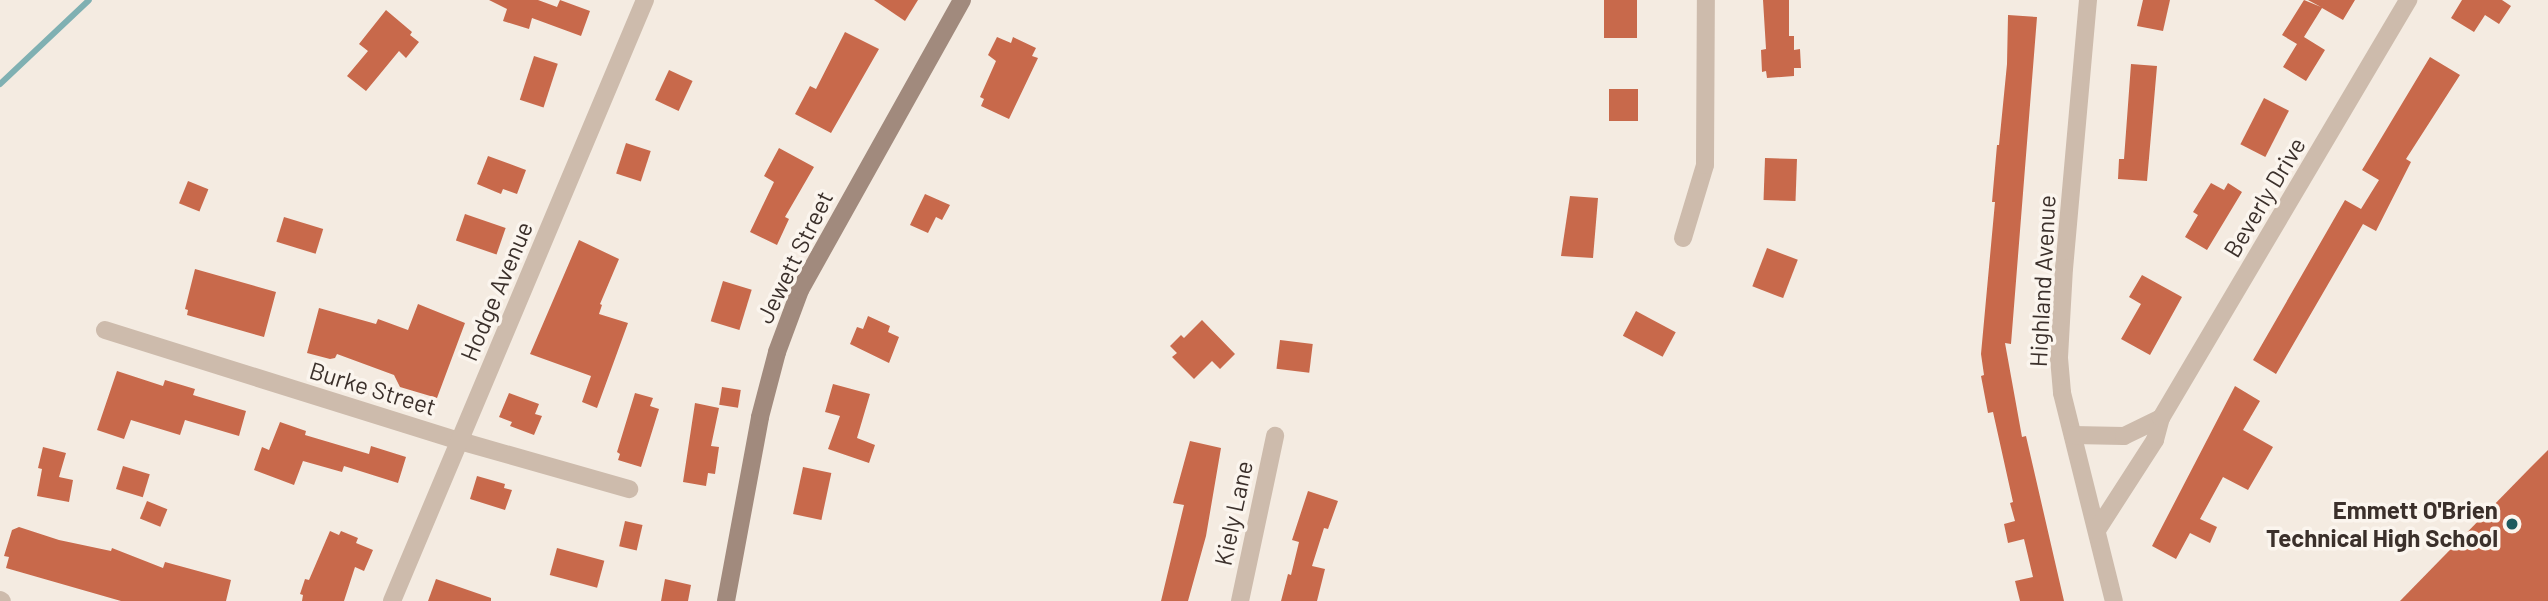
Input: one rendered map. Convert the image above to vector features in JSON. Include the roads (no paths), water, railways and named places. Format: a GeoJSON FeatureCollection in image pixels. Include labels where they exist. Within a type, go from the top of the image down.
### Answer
{"type":"FeatureCollection","features":[{"type":"Feature","properties":{"kind":"street","name":"Hodge Avenue"},"geometry":{"type":"LineString","coordinates":[[392,601],[645,0]]}},
{"type":"Feature","properties":{"kind":"street","name":"Jewett Street"},"geometry":{"type":"LineString","coordinates":[[726,601],[760,417],[777,352],[800,290],[962,0]]}},
{"type":"Feature","properties":{"kind":"street"},"geometry":{"type":"LineString","coordinates":[[1683,239],[1704,165],[1706,0]]}},
{"type":"Feature","properties":{"kind":"street","name":"Highland Avenue"},"geometry":{"type":"LineString","coordinates":[[2088,0],[2059,326],[2063,393],[2114,601]]}},
{"type":"Feature","properties":{"kind":"street","name":"Beverly Drive"},"geometry":{"type":"LineString","coordinates":[[2097,530],[2155,440],[2161,418],[2408,0]]}},
{"type":"Feature","properties":{"kind":"street","name":"Burke Street"},"geometry":{"type":"LineString","coordinates":[[105,330],[460,441],[629,489]]}},
{"type":"Feature","properties":{"kind":"street"},"geometry":{"type":"LineString","coordinates":[[2073,435],[2124,436],[2161,418]]}},
{"type":"Feature","properties":{"kind":"street","name":"Kiely Lane"},"geometry":{"type":"LineString","coordinates":[[1240,601],[1275,436]]}},
{"type":"Feature","properties":{"kind":"waterway"},"geometry":{"type":"LineString","coordinates":[[0,84],[89,0]]}},
{"type":"Feature","properties":{"kind":"place","name":"Emmett O'Brien Technical High School"},"geometry":{"type":"Point","coordinates":[2512,524]}}]}
